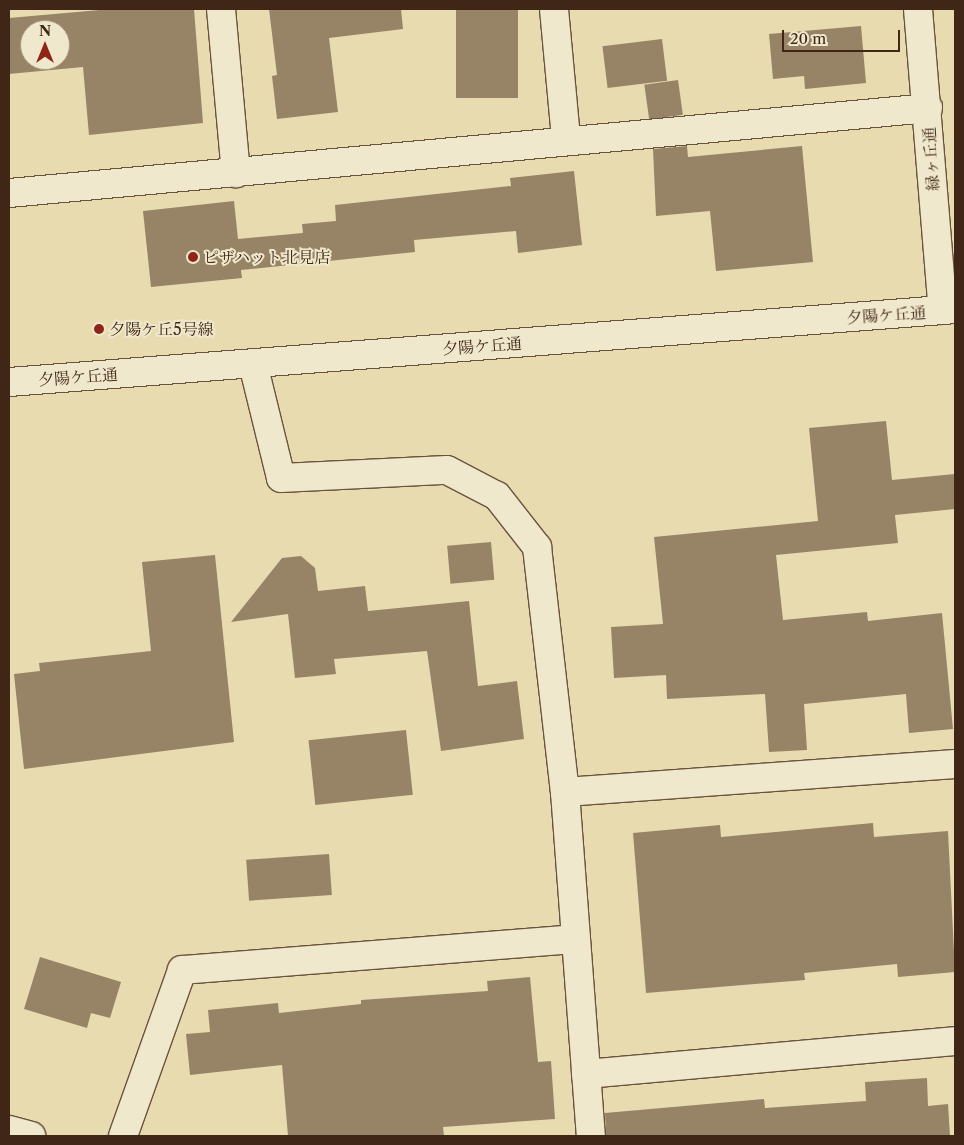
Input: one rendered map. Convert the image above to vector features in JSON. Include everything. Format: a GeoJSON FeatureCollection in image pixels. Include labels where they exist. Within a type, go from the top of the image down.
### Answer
{"type":"FeatureCollection","features":[{"type":"Feature","properties":{"kind":"street"},"geometry":{"type":"LineString","coordinates":[[221,9],[236,173]]}},
{"type":"Feature","properties":{"kind":"street"},"geometry":{"type":"LineString","coordinates":[[554,9],[566,138]]}},
{"type":"Feature","properties":{"kind":"street","name":"緑ヶ丘通"},"geometry":{"type":"LineString","coordinates":[[918,9],[949,310]]}},
{"type":"Feature","properties":{"kind":"street"},"geometry":{"type":"LineString","coordinates":[[9,193],[236,173],[566,138],[928,108]]}},
{"type":"Feature","properties":{"kind":"street","name":"夕陽ケ丘通"},"geometry":{"type":"LineString","coordinates":[[9,382],[949,310]]}},
{"type":"Feature","properties":{"kind":"street"},"geometry":{"type":"LineString","coordinates":[[254,364],[281,478],[447,470],[497,496],[537,547],[565,792],[591,1136]]}},
{"type":"Feature","properties":{"kind":"street"},"geometry":{"type":"LineString","coordinates":[[565,792],[955,764]]}},
{"type":"Feature","properties":{"kind":"street"},"geometry":{"type":"LineString","coordinates":[[123,1136],[182,970],[576,939]]}},
{"type":"Feature","properties":{"kind":"street"},"geometry":{"type":"LineString","coordinates":[[586,1074],[955,1041]]}},
{"type":"Feature","properties":{"kind":"street"},"geometry":{"type":"LineString","coordinates":[[9,1130],[31,1136]]}},
{"type":"Feature","properties":{"kind":"building"},"geometry":{"type":"Polygon","coordinates":[[[111,9],[194,9],[203,123],[89,135],[83,67],[70,68],[70,20],[20,20],[20,70],[51,70],[9,74],[9,18],[111,9]]]}},
{"type":"Feature","properties":{"kind":"building"},"geometry":{"type":"Polygon","coordinates":[[[269,9],[401,9],[403,29],[329,38],[338,112],[277,119],[272,76],[277,75],[269,9]]]}},
{"type":"Feature","properties":{"kind":"building"},"geometry":{"type":"Polygon","coordinates":[[[456,9],[518,9],[518,98],[456,98],[456,9]]]}},
{"type":"Feature","properties":{"kind":"building"},"geometry":{"type":"Polygon","coordinates":[[[861,26],[866,83],[805,89],[804,76],[773,79],[769,34],[861,26]]]}},
{"type":"Feature","properties":{"kind":"building"},"geometry":{"type":"Polygon","coordinates":[[[662,39],[667,81],[608,88],[602,46],[662,39]]]}},
{"type":"Feature","properties":{"kind":"building"},"geometry":{"type":"Polygon","coordinates":[[[678,80],[683,115],[649,119],[644,85],[678,80]]]}},
{"type":"Feature","properties":{"kind":"building"},"geometry":{"type":"Polygon","coordinates":[[[687,146],[688,157],[802,146],[813,262],[716,271],[710,211],[656,216],[653,149],[687,146]]]}},
{"type":"Feature","properties":{"kind":"building"},"geometry":{"type":"Polygon","coordinates":[[[574,171],[582,245],[518,253],[516,231],[414,240],[415,252],[241,270],[242,278],[151,287],[143,211],[234,201],[238,239],[303,233],[302,224],[336,221],[335,205],[511,186],[510,178],[574,171]]]}},
{"type":"Feature","properties":{"kind":"building"},"geometry":{"type":"Polygon","coordinates":[[[886,421],[892,480],[955,474],[955,509],[895,515],[898,543],[776,555],[783,620],[867,612],[868,621],[942,613],[953,729],[909,733],[906,694],[804,704],[807,750],[769,752],[765,694],[667,699],[666,675],[614,678],[611,627],[663,624],[654,537],[818,521],[809,428],[886,421]]]}},
{"type":"Feature","properties":{"kind":"building"},"geometry":{"type":"Polygon","coordinates":[[[491,542],[494,580],[450,584],[447,546],[491,542]]]}},
{"type":"Feature","properties":{"kind":"building"},"geometry":{"type":"Polygon","coordinates":[[[215,555],[234,742],[24,769],[14,674],[40,671],[39,663],[151,651],[142,562],[215,555]]]}},
{"type":"Feature","properties":{"kind":"building"},"geometry":{"type":"Polygon","coordinates":[[[301,556],[315,568],[318,591],[365,586],[368,611],[469,601],[478,686],[517,681],[524,739],[441,751],[427,651],[334,659],[336,674],[295,678],[288,614],[231,622],[282,558],[301,556]]]}},
{"type":"Feature","properties":{"kind":"building"},"geometry":{"type":"Polygon","coordinates":[[[406,730],[413,795],[315,805],[309,740],[406,730]]]}},
{"type":"Feature","properties":{"kind":"building"},"geometry":{"type":"Polygon","coordinates":[[[873,823],[874,837],[948,831],[955,972],[898,977],[897,964],[804,973],[805,980],[646,993],[633,833],[720,825],[721,837],[873,823]]]}},
{"type":"Feature","properties":{"kind":"building"},"geometry":{"type":"Polygon","coordinates":[[[329,854],[332,895],[249,901],[246,860],[329,854]]]}},
{"type":"Feature","properties":{"kind":"building"},"geometry":{"type":"Polygon","coordinates":[[[40,957],[121,982],[110,1018],[91,1013],[87,1028],[24,1009],[40,957]]]}},
{"type":"Feature","properties":{"kind":"building"},"geometry":{"type":"Polygon","coordinates":[[[530,977],[538,1062],[551,1061],[555,1119],[443,1127],[444,1136],[288,1136],[282,1065],[190,1075],[186,1034],[210,1032],[208,1010],[278,1003],[279,1013],[361,1004],[361,1000],[488,991],[487,981],[530,977]]]}},
{"type":"Feature","properties":{"kind":"building"},"geometry":{"type":"Polygon","coordinates":[[[927,1078],[928,1106],[948,1104],[950,1136],[606,1136],[605,1113],[764,1099],[765,1108],[866,1101],[865,1082],[927,1078]]]}},
{"type":"Feature","properties":{"kind":"place","name":"ピザハット北見店"},"geometry":{"type":"Point","coordinates":[193,257]}},
{"type":"Feature","properties":{"kind":"place","name":"夕陽ケ丘5号線"},"geometry":{"type":"Point","coordinates":[99,329]}}]}
